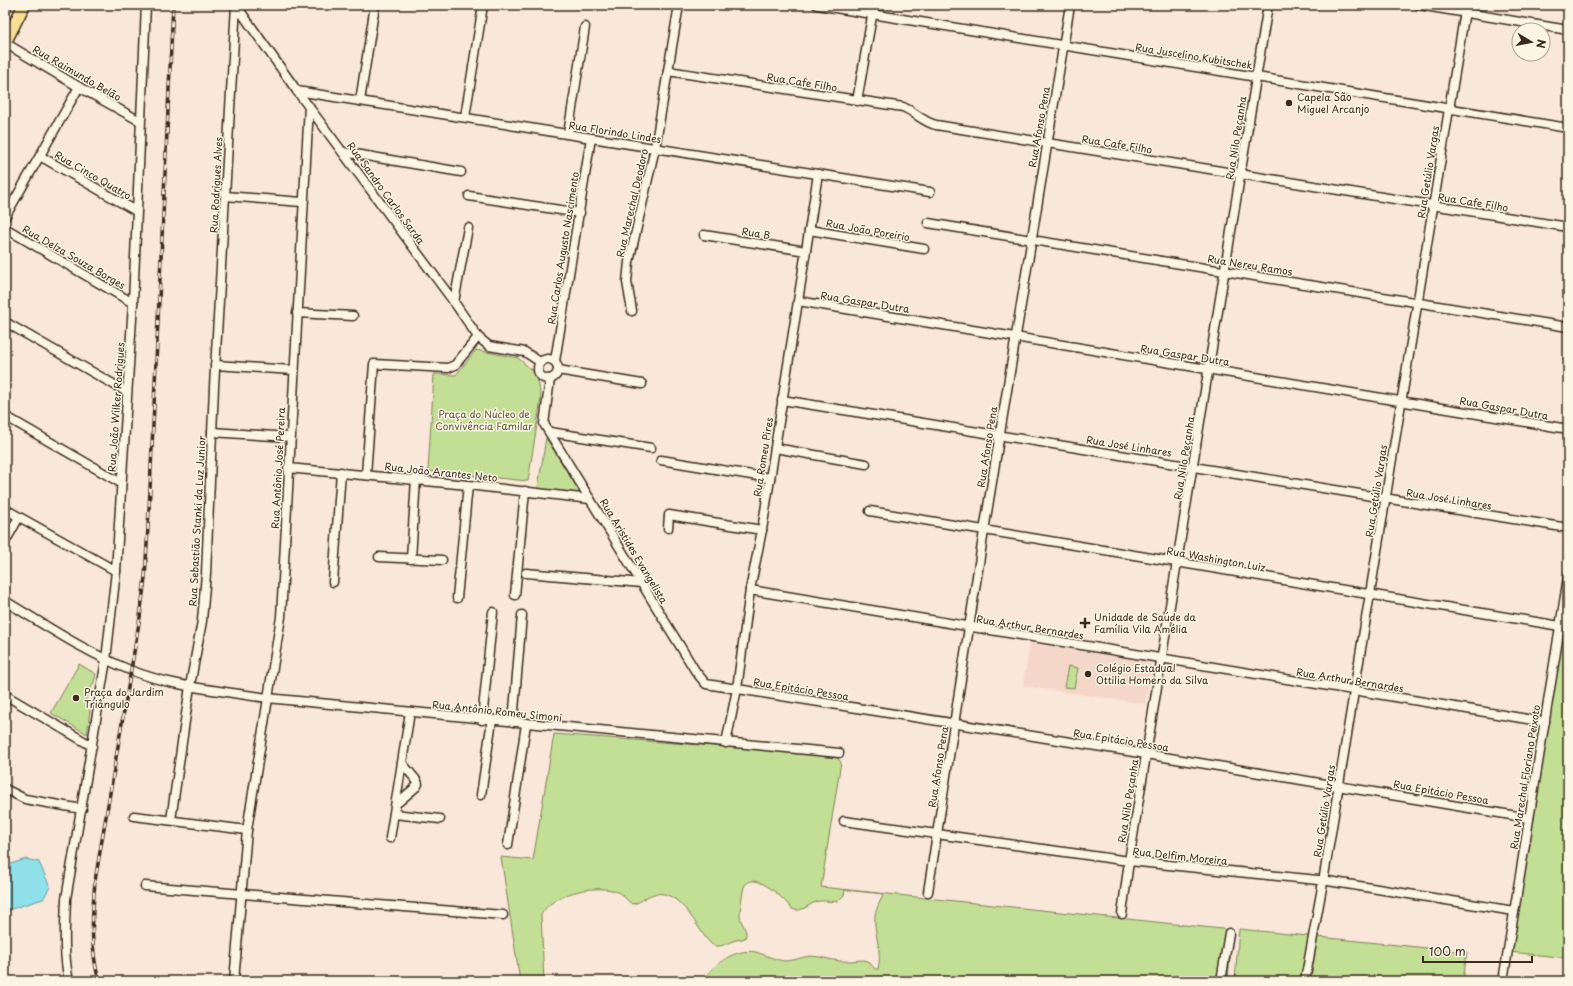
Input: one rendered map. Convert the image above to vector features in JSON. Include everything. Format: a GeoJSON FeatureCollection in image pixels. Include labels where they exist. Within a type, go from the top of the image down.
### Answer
{"type":"FeatureCollection","features":[{"type":"Feature","properties":{"kind":"highway"},"geometry":{"type":"LineString","coordinates":[[5,43],[24,5]]}},
{"type":"Feature","properties":{"kind":"street","name":"Rua João Wilker Rodrigues"},"geometry":{"type":"LineString","coordinates":[[69,981],[64,931],[66,899],[106,660],[116,571],[133,303],[146,5]]}},
{"type":"Feature","properties":{"kind":"street","name":"Rua Sandro Carlos Sarda"},"geometry":{"type":"LineString","coordinates":[[236,5],[297,91],[454,302],[478,337],[489,346],[525,352],[540,362]]}},
{"type":"Feature","properties":{"kind":"street","name":"Rua Rodrigues Alves"},"geometry":{"type":"LineString","coordinates":[[215,365],[236,5]]}},
{"type":"Feature","properties":{"kind":"street"},"geometry":{"type":"LineString","coordinates":[[360,100],[375,5]]}},
{"type":"Feature","properties":{"kind":"street"},"geometry":{"type":"LineString","coordinates":[[464,117],[483,5]]}},
{"type":"Feature","properties":{"kind":"street","name":"Rua Marechal Deodoro"},"geometry":{"type":"LineString","coordinates":[[632,312],[627,282],[629,262],[655,148],[679,5]]}},
{"type":"Feature","properties":{"kind":"street","name":"Rua Juscelino Kubitschek"},"geometry":{"type":"LineString","coordinates":[[817,5],[1568,128]]}},
{"type":"Feature","properties":{"kind":"street"},"geometry":{"type":"LineString","coordinates":[[857,101],[874,5]]}},
{"type":"Feature","properties":{"kind":"street","name":"Rua Afonso Pena"},"geometry":{"type":"LineString","coordinates":[[928,892],[999,434],[1070,5]]}},
{"type":"Feature","properties":{"kind":"street","name":"Rua Nilo Peçanha"},"geometry":{"type":"LineString","coordinates":[[1122,914],[1161,659],[1192,466],[1226,271],[1240,174],[1268,5]]}},
{"type":"Feature","properties":{"kind":"street"},"geometry":{"type":"LineString","coordinates":[[1419,5],[1465,9],[1568,30]]}},
{"type":"Feature","properties":{"kind":"street","name":"Rua Getúlio Vargas"},"geometry":{"type":"LineString","coordinates":[[1305,981],[1341,786],[1369,595],[1465,9]]}},
{"type":"Feature","properties":{"kind":"street"},"geometry":{"type":"LineString","coordinates":[[568,134],[585,27]]}},
{"type":"Feature","properties":{"kind":"street","name":"Rua Raimundo Belão"},"geometry":{"type":"LineString","coordinates":[[5,43],[140,121]]}},
{"type":"Feature","properties":{"kind":"street","name":"Rua Cafe Filho"},"geometry":{"type":"LineString","coordinates":[[668,71],[903,108],[914,112],[924,121],[936,125],[1568,227]]}},
{"type":"Feature","properties":{"kind":"street"},"geometry":{"type":"LineString","coordinates":[[5,217],[79,87]]}},
{"type":"Feature","properties":{"kind":"street","name":"Rua Florindo Lindes"},"geometry":{"type":"LineString","coordinates":[[297,91],[930,192]]}},
{"type":"Feature","properties":{"kind":"street","name":"Rua Antônio José Pereira"},"geometry":{"type":"LineString","coordinates":[[234,981],[247,830],[281,617],[302,202],[309,106]]}},
{"type":"Feature","properties":{"kind":"street","name":"Rua Carlos Augusto Nascimento"},"geometry":{"type":"LineString","coordinates":[[555,361],[591,138]]}},
{"type":"Feature","properties":{"kind":"street"},"geometry":{"type":"LineString","coordinates":[[343,152],[461,172]]}},
{"type":"Feature","properties":{"kind":"street","name":"Rua Cinco Quatro"},"geometry":{"type":"LineString","coordinates":[[40,156],[136,211]]}},
{"type":"Feature","properties":{"kind":"street","name":"Rua Romeu Pires"},"geometry":{"type":"LineString","coordinates":[[726,743],[737,689],[750,590],[762,530],[818,174]]}},
{"type":"Feature","properties":{"kind":"street"},"geometry":{"type":"LineString","coordinates":[[226,196],[302,202]]}},
{"type":"Feature","properties":{"kind":"street"},"geometry":{"type":"LineString","coordinates":[[469,196],[580,213]]}},
{"type":"Feature","properties":{"kind":"street","name":"Rua Nereu Ramos"},"geometry":{"type":"LineString","coordinates":[[928,223],[1568,327]]}},
{"type":"Feature","properties":{"kind":"street","name":"Rua Delza Souza Borges"},"geometry":{"type":"LineString","coordinates":[[5,228],[133,303]]}},
{"type":"Feature","properties":{"kind":"street"},"geometry":{"type":"LineString","coordinates":[[454,302],[468,228]]}},
{"type":"Feature","properties":{"kind":"street","name":"Rua João Poreirio"},"geometry":{"type":"LineString","coordinates":[[809,230],[924,249]]}},
{"type":"Feature","properties":{"kind":"street","name":"Rua B"},"geometry":{"type":"LineString","coordinates":[[704,235],[806,251]]}},
{"type":"Feature","properties":{"kind":"street","name":"Rua Gaspar Dutra"},"geometry":{"type":"LineString","coordinates":[[798,301],[1209,370],[1401,400],[1568,429]]}},
{"type":"Feature","properties":{"kind":"street"},"geometry":{"type":"LineString","coordinates":[[297,313],[352,316]]}},
{"type":"Feature","properties":{"kind":"street"},"geometry":{"type":"LineString","coordinates":[[5,322],[127,392]]}},
{"type":"Feature","properties":{"kind":"street"},"geometry":{"type":"LineString","coordinates":[[366,475],[374,364],[448,368],[455,364],[478,337]]}},
{"type":"Feature","properties":{"kind":"street"},"geometry":{"type":"LineString","coordinates":[[546,359],[555,361],[558,370],[555,376],[550,379],[543,378],[539,374],[538,368],[540,362],[546,359]]}},
{"type":"Feature","properties":{"kind":"street"},"geometry":{"type":"LineString","coordinates":[[215,365],[294,370]]}},
{"type":"Feature","properties":{"kind":"street","name":"Rua Sebastião Stanki da Luz Junior"},"geometry":{"type":"LineString","coordinates":[[171,820],[190,686],[202,621],[206,580],[215,365]]}},
{"type":"Feature","properties":{"kind":"street"},"geometry":{"type":"LineString","coordinates":[[558,370],[642,384]]}},
{"type":"Feature","properties":{"kind":"street","name":"Rua Aristides Evangelista"},"geometry":{"type":"LineString","coordinates":[[550,379],[544,424],[696,672],[703,681],[709,685]]}},
{"type":"Feature","properties":{"kind":"street","name":"Rua José Linhares"},"geometry":{"type":"LineString","coordinates":[[782,400],[999,434],[1568,528]]}},
{"type":"Feature","properties":{"kind":"street"},"geometry":{"type":"LineString","coordinates":[[5,416],[121,483]]}},
{"type":"Feature","properties":{"kind":"street"},"geometry":{"type":"LineString","coordinates":[[212,432],[290,437]]}},
{"type":"Feature","properties":{"kind":"street"},"geometry":{"type":"LineString","coordinates":[[550,432],[651,448]]}},
{"type":"Feature","properties":{"kind":"street"},"geometry":{"type":"LineString","coordinates":[[775,448],[866,464]]}},
{"type":"Feature","properties":{"kind":"street"},"geometry":{"type":"LineString","coordinates":[[661,460],[770,478]]}},
{"type":"Feature","properties":{"kind":"street","name":"Rua João Arantes Neto"},"geometry":{"type":"LineString","coordinates":[[288,468],[416,479],[590,499]]}},
{"type":"Feature","properties":{"kind":"street"},"geometry":{"type":"LineString","coordinates":[[333,582],[341,472]]}},
{"type":"Feature","properties":{"kind":"street"},"geometry":{"type":"LineString","coordinates":[[411,559],[416,479]]}},
{"type":"Feature","properties":{"kind":"street"},"geometry":{"type":"LineString","coordinates":[[457,598],[468,485]]}},
{"type":"Feature","properties":{"kind":"street"},"geometry":{"type":"LineString","coordinates":[[515,595],[525,491]]}},
{"type":"Feature","properties":{"kind":"street"},"geometry":{"type":"LineString","coordinates":[[5,509],[116,571]]}},
{"type":"Feature","properties":{"kind":"street","name":"Rua Washington Luiz"},"geometry":{"type":"LineString","coordinates":[[870,511],[1560,626]]}},
{"type":"Feature","properties":{"kind":"street"},"geometry":{"type":"LineString","coordinates":[[668,528],[669,515],[762,530]]}},
{"type":"Feature","properties":{"kind":"street"},"geometry":{"type":"LineString","coordinates":[[5,542],[19,517]]}},
{"type":"Feature","properties":{"kind":"street"},"geometry":{"type":"LineString","coordinates":[[378,557],[442,560]]}},
{"type":"Feature","properties":{"kind":"street"},"geometry":{"type":"LineString","coordinates":[[526,572],[642,583]]}},
{"type":"Feature","properties":{"kind":"street","name":"Rua Marechal Floriano Peixoto"},"geometry":{"type":"LineString","coordinates":[[1504,981],[1568,577]]}},
{"type":"Feature","properties":{"kind":"street","name":"Rua Arthur Bernardes"},"geometry":{"type":"LineString","coordinates":[[750,590],[1545,722]]}},
{"type":"Feature","properties":{"kind":"street","name":"Rua Antônio Romeu Simoni"},"geometry":{"type":"LineString","coordinates":[[5,601],[106,660],[154,679],[190,686],[267,698],[482,720],[839,753]]}},
{"type":"Feature","properties":{"kind":"street"},"geometry":{"type":"LineString","coordinates":[[482,720],[493,612]]}},
{"type":"Feature","properties":{"kind":"street"},"geometry":{"type":"LineString","coordinates":[[513,722],[522,615]]}},
{"type":"Feature","properties":{"kind":"street","name":"Rua Epitácio Pessoa"},"geometry":{"type":"LineString","coordinates":[[709,685],[955,723],[1529,818]]}},
{"type":"Feature","properties":{"kind":"street"},"geometry":{"type":"LineString","coordinates":[[5,695],[92,746]]}},
{"type":"Feature","properties":{"kind":"street"},"geometry":{"type":"LineString","coordinates":[[390,838],[410,712]]}},
{"type":"Feature","properties":{"kind":"street"},"geometry":{"type":"LineString","coordinates":[[481,795],[492,720]]}},
{"type":"Feature","properties":{"kind":"street"},"geometry":{"type":"LineString","coordinates":[[508,845],[526,724]]}},
{"type":"Feature","properties":{"kind":"street"},"geometry":{"type":"LineString","coordinates":[[396,804],[418,784],[402,763]]}},
{"type":"Feature","properties":{"kind":"street"},"geometry":{"type":"LineString","coordinates":[[5,789],[25,799],[82,808]]}},
{"type":"Feature","properties":{"kind":"street"},"geometry":{"type":"LineString","coordinates":[[394,814],[440,819]]}},
{"type":"Feature","properties":{"kind":"street"},"geometry":{"type":"LineString","coordinates":[[134,816],[247,830]]}},
{"type":"Feature","properties":{"kind":"street","name":"Rua Delfim Moreira"},"geometry":{"type":"LineString","coordinates":[[844,821],[1129,861],[1323,882],[1328,881],[1514,911]]}},
{"type":"Feature","properties":{"kind":"street"},"geometry":{"type":"LineString","coordinates":[[145,886],[503,915]]}},
{"type":"Feature","properties":{"kind":"street"},"geometry":{"type":"LineString","coordinates":[[1221,981],[1229,933]]}},
{"type":"Feature","properties":{"kind":"shaded area","name":"Colégio Estadual Ottilia Homero da Silva"},"geometry":{"type":"Polygon","coordinates":[[[1030,643],[1149,662],[1152,666],[1145,704],[1023,686],[1030,643]]]}},
{"type":"Feature","properties":{"kind":"green space","name":"Praça do Núcleo de Convivência Familar"},"geometry":{"type":"Polygon","coordinates":[[[476,350],[518,358],[532,370],[538,380],[541,399],[528,481],[428,471],[434,374],[456,375],[476,350]]]}},
{"type":"Feature","properties":{"kind":"green space"},"geometry":{"type":"Polygon","coordinates":[[[546,438],[579,492],[542,490],[538,487],[546,438]]]}},
{"type":"Feature","properties":{"kind":"green space"},"geometry":{"type":"Polygon","coordinates":[[[1568,625],[1568,958],[1509,952],[1561,629],[1568,625]]]}},
{"type":"Feature","properties":{"kind":"green space","name":"Praça do Jardim Triângulo"},"geometry":{"type":"Polygon","coordinates":[[[79,664],[96,674],[94,682],[85,700],[91,702],[87,734],[51,713],[79,664]]]}},
{"type":"Feature","properties":{"kind":"green space"},"geometry":{"type":"Polygon","coordinates":[[[1068,666],[1078,668],[1074,688],[1064,687],[1068,666]]]}},
{"type":"Feature","properties":{"kind":"green space"},"geometry":{"type":"Polygon","coordinates":[[[554,734],[834,755],[841,762],[821,887],[1232,930],[1228,981],[702,981],[719,963],[740,952],[748,951],[785,961],[810,956],[843,961],[864,960],[868,961],[875,969],[878,969],[879,948],[875,928],[875,915],[884,894],[845,890],[844,895],[838,901],[819,901],[802,909],[796,910],[792,909],[770,888],[756,881],[750,881],[745,885],[743,891],[740,915],[746,932],[745,938],[734,940],[718,946],[715,946],[706,938],[681,904],[664,894],[654,894],[640,902],[632,904],[618,892],[606,889],[585,890],[563,896],[554,901],[541,915],[544,981],[520,981],[501,857],[533,860],[554,734]]]}},
{"type":"Feature","properties":{"kind":"green space"},"geometry":{"type":"Polygon","coordinates":[[[1239,929],[1467,952],[1463,981],[1235,981],[1239,929]]]}},
{"type":"Feature","properties":{"kind":"water"},"geometry":{"type":"Polygon","coordinates":[[[26,859],[39,862],[50,887],[43,899],[5,911],[5,866],[26,859]]]}},
{"type":"Feature","properties":{"kind":"railway"},"geometry":{"type":"LineString","coordinates":[[99,981],[93,944],[95,881],[140,617],[145,578],[173,5]]}},
{"type":"Feature","properties":{"kind":"place","name":"Capela São Miguel Arcanjo"},"geometry":{"type":"Point","coordinates":[1289,103]}},
{"type":"Feature","properties":{"kind":"place","name":"Unidade de Saúde da Família Vila Amélia"},"geometry":{"type":"Point","coordinates":[1085,623]}},
{"type":"Feature","properties":{"kind":"place","name":"Colégio Estadual Ottilia Homero da Silva"},"geometry":{"type":"Point","coordinates":[1088,674]}},
{"type":"Feature","properties":{"kind":"place","name":"Praça do Jardim Triângulo"},"geometry":{"type":"Point","coordinates":[76,698]}}]}
